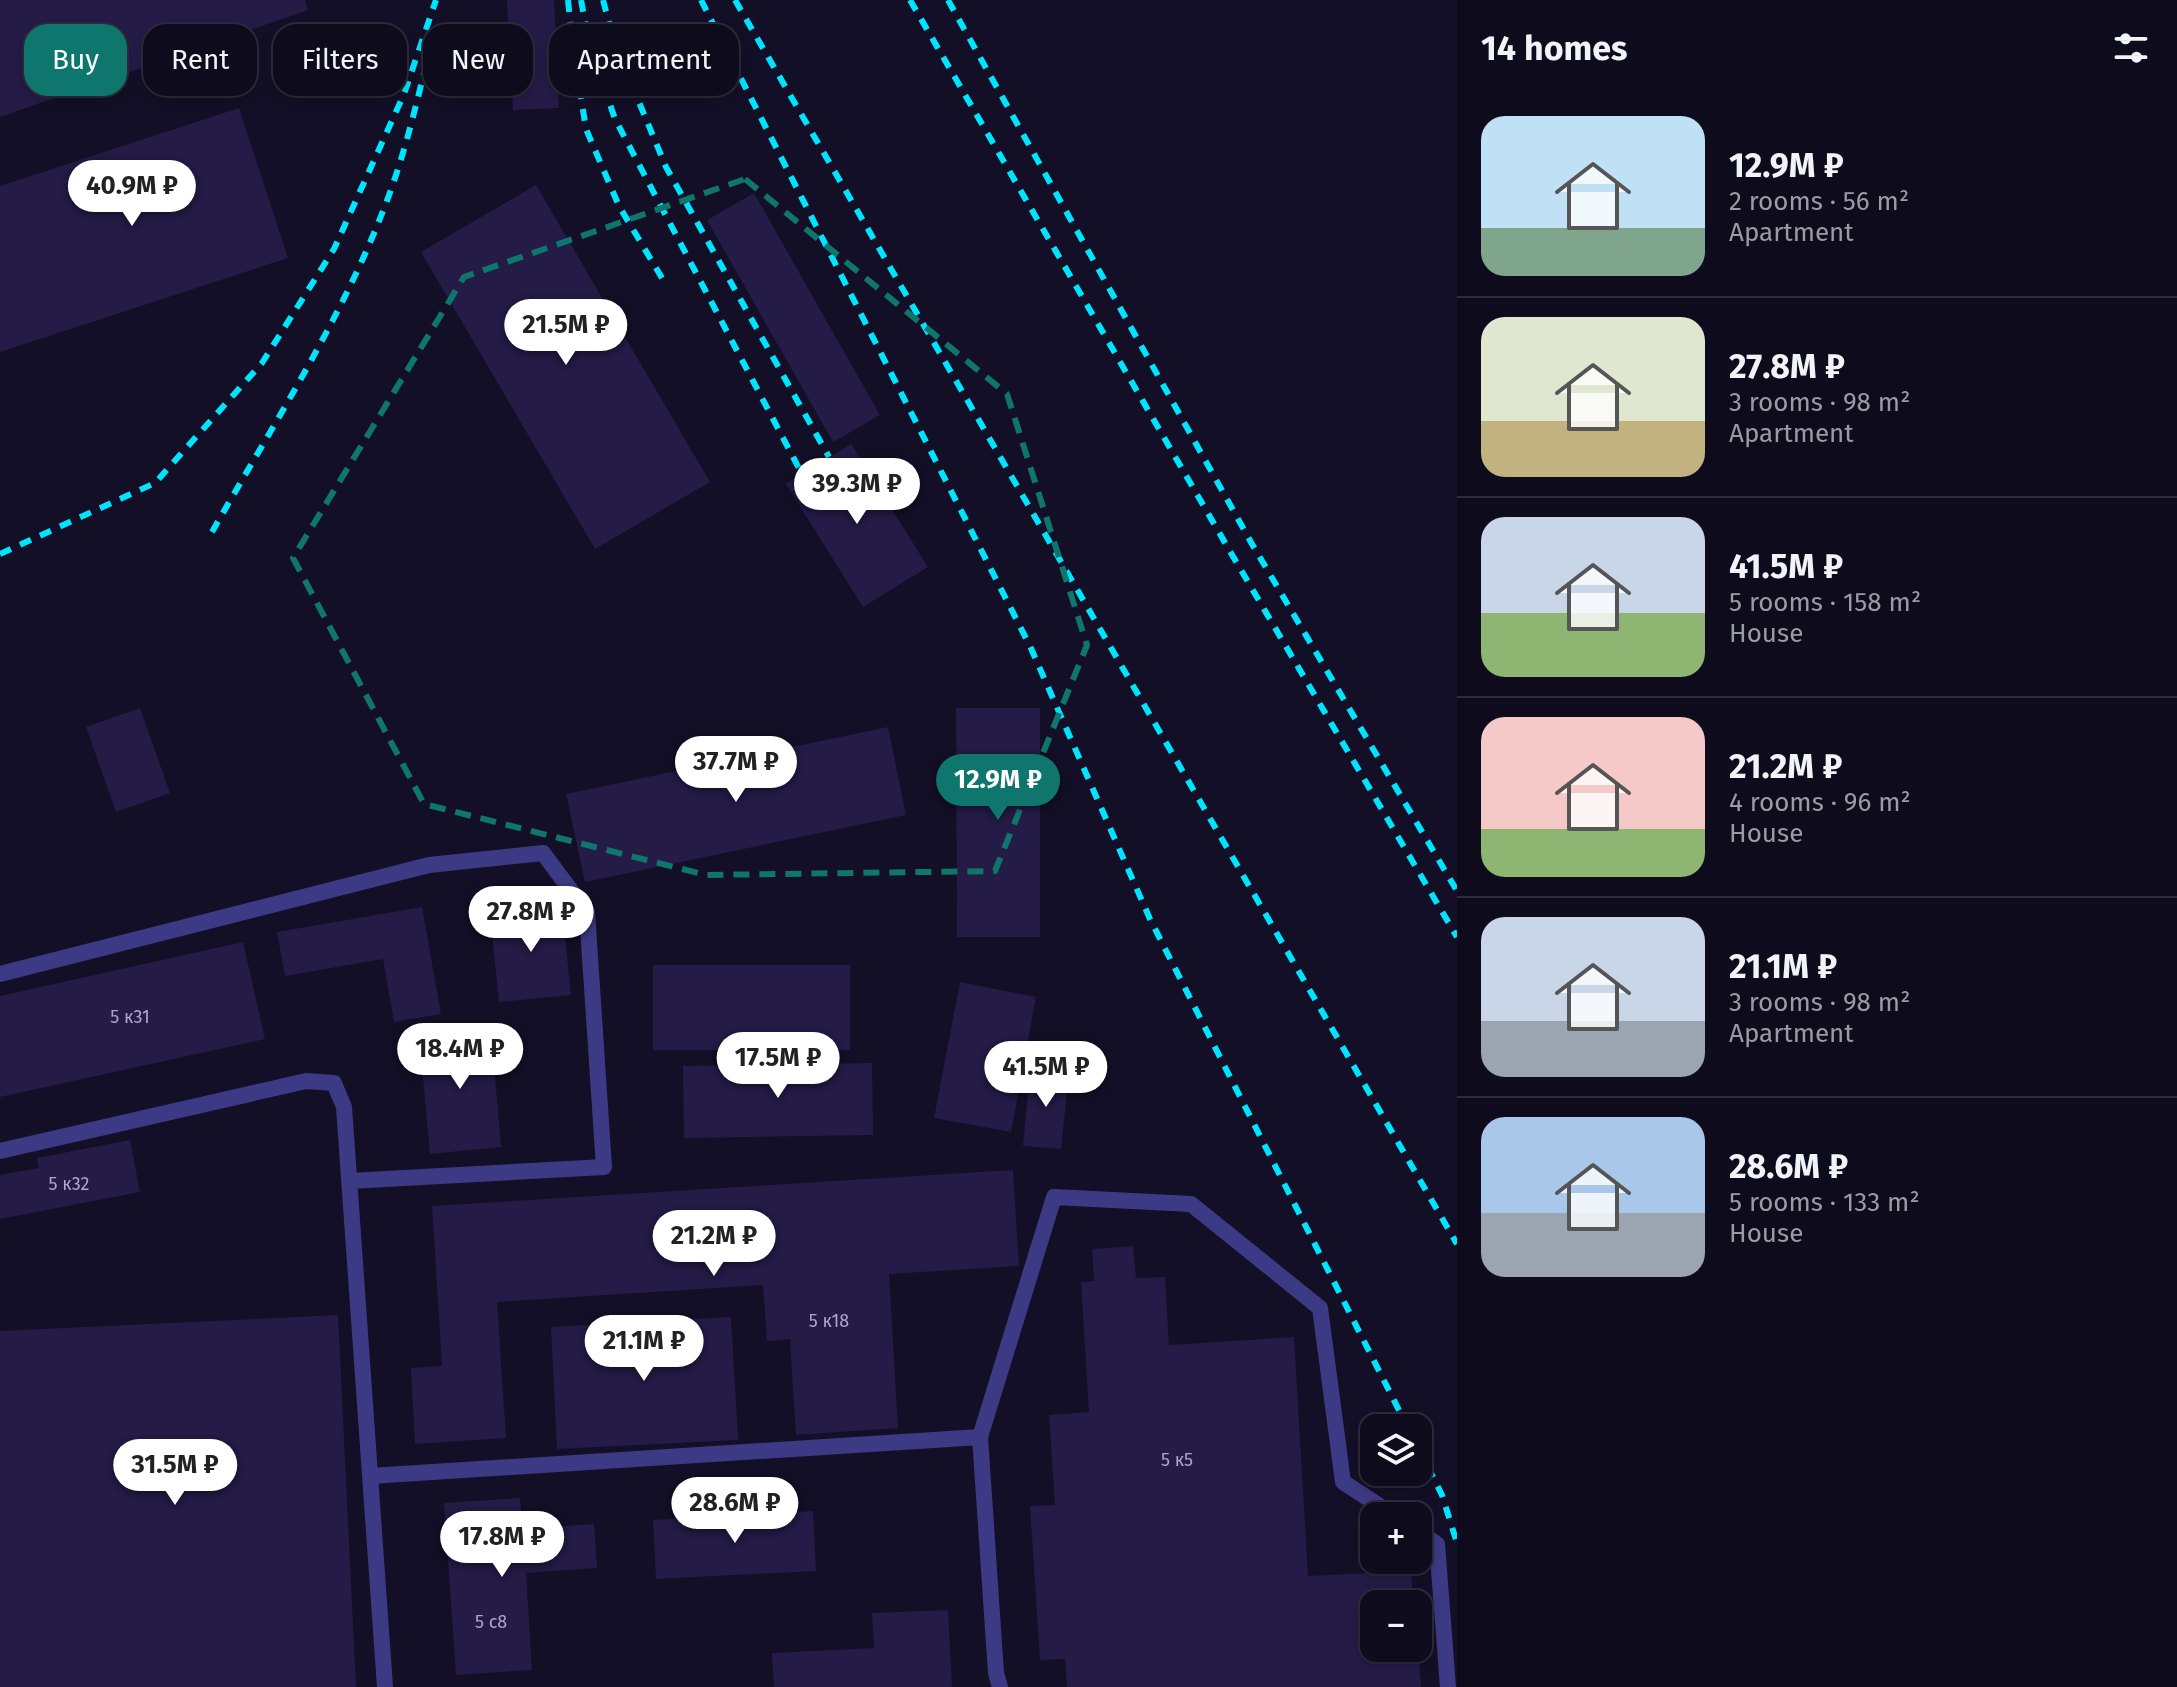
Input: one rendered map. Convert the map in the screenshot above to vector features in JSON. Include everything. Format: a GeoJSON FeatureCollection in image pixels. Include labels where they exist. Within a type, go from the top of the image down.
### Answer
{"type":"FeatureCollection","features":[{"type":"Feature","properties":{"kind":"lane"},"geometry":{"type":"LineString","coordinates":[[0,974],[429,865],[543,853],[587,912],[604,1167],[349,1181]]}},
{"type":"Feature","properties":{"kind":"lane"},"geometry":{"type":"LineString","coordinates":[[0,1151],[306,1081],[334,1083],[344,1107],[385,1687]]}},
{"type":"Feature","properties":{"kind":"lane"},"geometry":{"type":"LineString","coordinates":[[1000,1687],[996,1673],[980,1437],[1054,1197],[1191,1204],[1320,1308],[1343,1482],[1374,1502]]}},
{"type":"Feature","properties":{"kind":"lane"},"geometry":{"type":"LineString","coordinates":[[370,1476],[980,1437]]}},
{"type":"Feature","properties":{"kind":"lane"},"geometry":{"type":"LineString","coordinates":[[1432,1541],[1437,1544],[1448,1687]]}},
{"type":"Feature","properties":{"kind":"highlighted area"},"geometry":{"type":"Polygon","coordinates":[[[745,179],[1007,394],[1087,645],[995,871],[706,875],[424,804],[293,558],[464,277],[745,179]]]}},
{"type":"Feature","properties":{"kind":"building"},"geometry":{"type":"Polygon","coordinates":[[[0,0],[305,0],[308,10],[257,28],[257,24],[143,24],[143,67],[127,73],[127,24],[24,24],[24,96],[60,96],[0,117],[0,0]]]}},
{"type":"Feature","properties":{"kind":"building"},"geometry":{"type":"Polygon","coordinates":[[[507,0],[554,0],[555,24],[549,24],[549,96],[558,96],[559,108],[513,110],[512,96],[533,96],[533,24],[508,24],[507,0]]]}},
{"type":"Feature","properties":{"kind":"building"},"geometry":{"type":"Polygon","coordinates":[[[239,108],[288,258],[0,352],[0,186],[239,108]]]}},
{"type":"Feature","properties":{"kind":"building"},"geometry":{"type":"Polygon","coordinates":[[[536,185],[710,482],[595,549],[421,252],[536,185]]]}},
{"type":"Feature","properties":{"kind":"building"},"geometry":{"type":"Polygon","coordinates":[[[754,193],[880,415],[833,442],[707,220],[754,193]]]}},
{"type":"Feature","properties":{"kind":"building"},"geometry":{"type":"Polygon","coordinates":[[[851,444],[928,567],[863,607],[786,484],[851,444]]]}},
{"type":"Feature","properties":{"kind":"building"},"geometry":{"type":"Polygon","coordinates":[[[140,708],[170,793],[116,812],[86,727],[140,708]]]}},
{"type":"Feature","properties":{"kind":"building"},"geometry":{"type":"Polygon","coordinates":[[[956,708],[1040,708],[1040,937],[957,937],[956,708]]]}},
{"type":"Feature","properties":{"kind":"building"},"geometry":{"type":"Polygon","coordinates":[[[888,727],[906,815],[585,882],[566,794],[888,727]]]}},
{"type":"Feature","properties":{"kind":"building"},"geometry":{"type":"Polygon","coordinates":[[[562,906],[571,995],[499,1002],[490,914],[562,906]]]}},
{"type":"Feature","properties":{"kind":"building"},"geometry":{"type":"Polygon","coordinates":[[[422,907],[441,1014],[394,1022],[383,959],[285,976],[277,932],[422,907]]]}},
{"type":"Feature","properties":{"kind":"building"},"geometry":{"type":"Polygon","coordinates":[[[243,942],[265,1039],[0,1097],[0,996],[243,942]]]}},
{"type":"Feature","properties":{"kind":"building"},"geometry":{"type":"Polygon","coordinates":[[[653,965],[850,965],[850,1050],[653,1050],[653,965]]]}},
{"type":"Feature","properties":{"kind":"building"},"geometry":{"type":"Polygon","coordinates":[[[960,982],[1036,997],[1011,1132],[934,1118],[960,982]]]}},
{"type":"Feature","properties":{"kind":"building"},"geometry":{"type":"Polygon","coordinates":[[[491,1028],[501,1147],[430,1154],[419,1034],[491,1028]]]}},
{"type":"Feature","properties":{"kind":"building"},"geometry":{"type":"Polygon","coordinates":[[[872,1063],[873,1135],[684,1138],[683,1066],[872,1063]]]}},
{"type":"Feature","properties":{"kind":"building"},"geometry":{"type":"Polygon","coordinates":[[[1030,1070],[1069,1073],[1061,1149],[1023,1146],[1030,1070]]]}},
{"type":"Feature","properties":{"kind":"building"},"geometry":{"type":"Polygon","coordinates":[[[130,1140],[140,1192],[0,1219],[0,1175],[39,1168],[37,1158],[130,1140]]]}},
{"type":"Feature","properties":{"kind":"building"},"geometry":{"type":"Polygon","coordinates":[[[1013,1170],[1019,1266],[889,1274],[898,1428],[796,1435],[790,1339],[767,1341],[763,1285],[497,1302],[506,1438],[415,1444],[411,1368],[442,1366],[432,1206],[1013,1170]]]}},
{"type":"Feature","properties":{"kind":"building"},"geometry":{"type":"Polygon","coordinates":[[[1133,1246],[1136,1278],[1165,1277],[1169,1345],[1294,1337],[1308,1576],[1411,1574],[1413,1590],[1360,1590],[1360,1662],[1419,1662],[1421,1687],[1067,1687],[1065,1659],[1040,1660],[1030,1506],[1055,1505],[1049,1415],[1089,1412],[1081,1282],[1094,1281],[1092,1249],[1133,1246]]]}},
{"type":"Feature","properties":{"kind":"building"},"geometry":{"type":"Polygon","coordinates":[[[338,1315],[356,1687],[0,1687],[0,1331],[338,1315]]]}},
{"type":"Feature","properties":{"kind":"building"},"geometry":{"type":"Polygon","coordinates":[[[731,1317],[738,1440],[557,1449],[551,1327],[731,1317]]]}},
{"type":"Feature","properties":{"kind":"building"},"geometry":{"type":"Polygon","coordinates":[[[520,1498],[523,1529],[594,1524],[597,1568],[526,1573],[532,1670],[456,1675],[444,1503],[520,1498]]]}},
{"type":"Feature","properties":{"kind":"building"},"geometry":{"type":"Polygon","coordinates":[[[813,1511],[816,1571],[656,1579],[653,1520],[813,1511]]]}},
{"type":"Feature","properties":{"kind":"building"},"geometry":{"type":"Polygon","coordinates":[[[948,1610],[952,1687],[774,1687],[772,1653],[874,1648],[872,1613],[948,1610]]]}},
{"type":"Feature","properties":{"kind":"railway"},"geometry":{"type":"LineString","coordinates":[[0,554],[155,483],[262,363],[334,249],[404,94],[436,0]]}},
{"type":"Feature","properties":{"kind":"railway"},"geometry":{"type":"LineString","coordinates":[[568,0],[586,129],[619,206],[662,278]]}},
{"type":"Feature","properties":{"kind":"railway"},"geometry":{"type":"LineString","coordinates":[[581,0],[589,43],[615,119],[802,474]]}},
{"type":"Feature","properties":{"kind":"railway"},"geometry":{"type":"LineString","coordinates":[[603,0],[614,42],[666,167],[829,457]]}},
{"type":"Feature","properties":{"kind":"railway"},"geometry":{"type":"LineString","coordinates":[[701,0],[1030,646],[1150,919],[1401,1414]]}},
{"type":"Feature","properties":{"kind":"railway"},"geometry":{"type":"LineString","coordinates":[[735,0],[1457,1244]]}},
{"type":"Feature","properties":{"kind":"railway"},"geometry":{"type":"LineString","coordinates":[[910,0],[1457,937]]}},
{"type":"Feature","properties":{"kind":"railway"},"geometry":{"type":"LineString","coordinates":[[948,0],[1252,544],[1457,891]]}},
{"type":"Feature","properties":{"kind":"railway"},"geometry":{"type":"LineString","coordinates":[[212,532],[302,377],[364,257],[396,175],[423,77]]}},
{"type":"Feature","properties":{"kind":"railway"},"geometry":{"type":"LineString","coordinates":[[1432,1475],[1442,1495],[1457,1543]]}}]}
